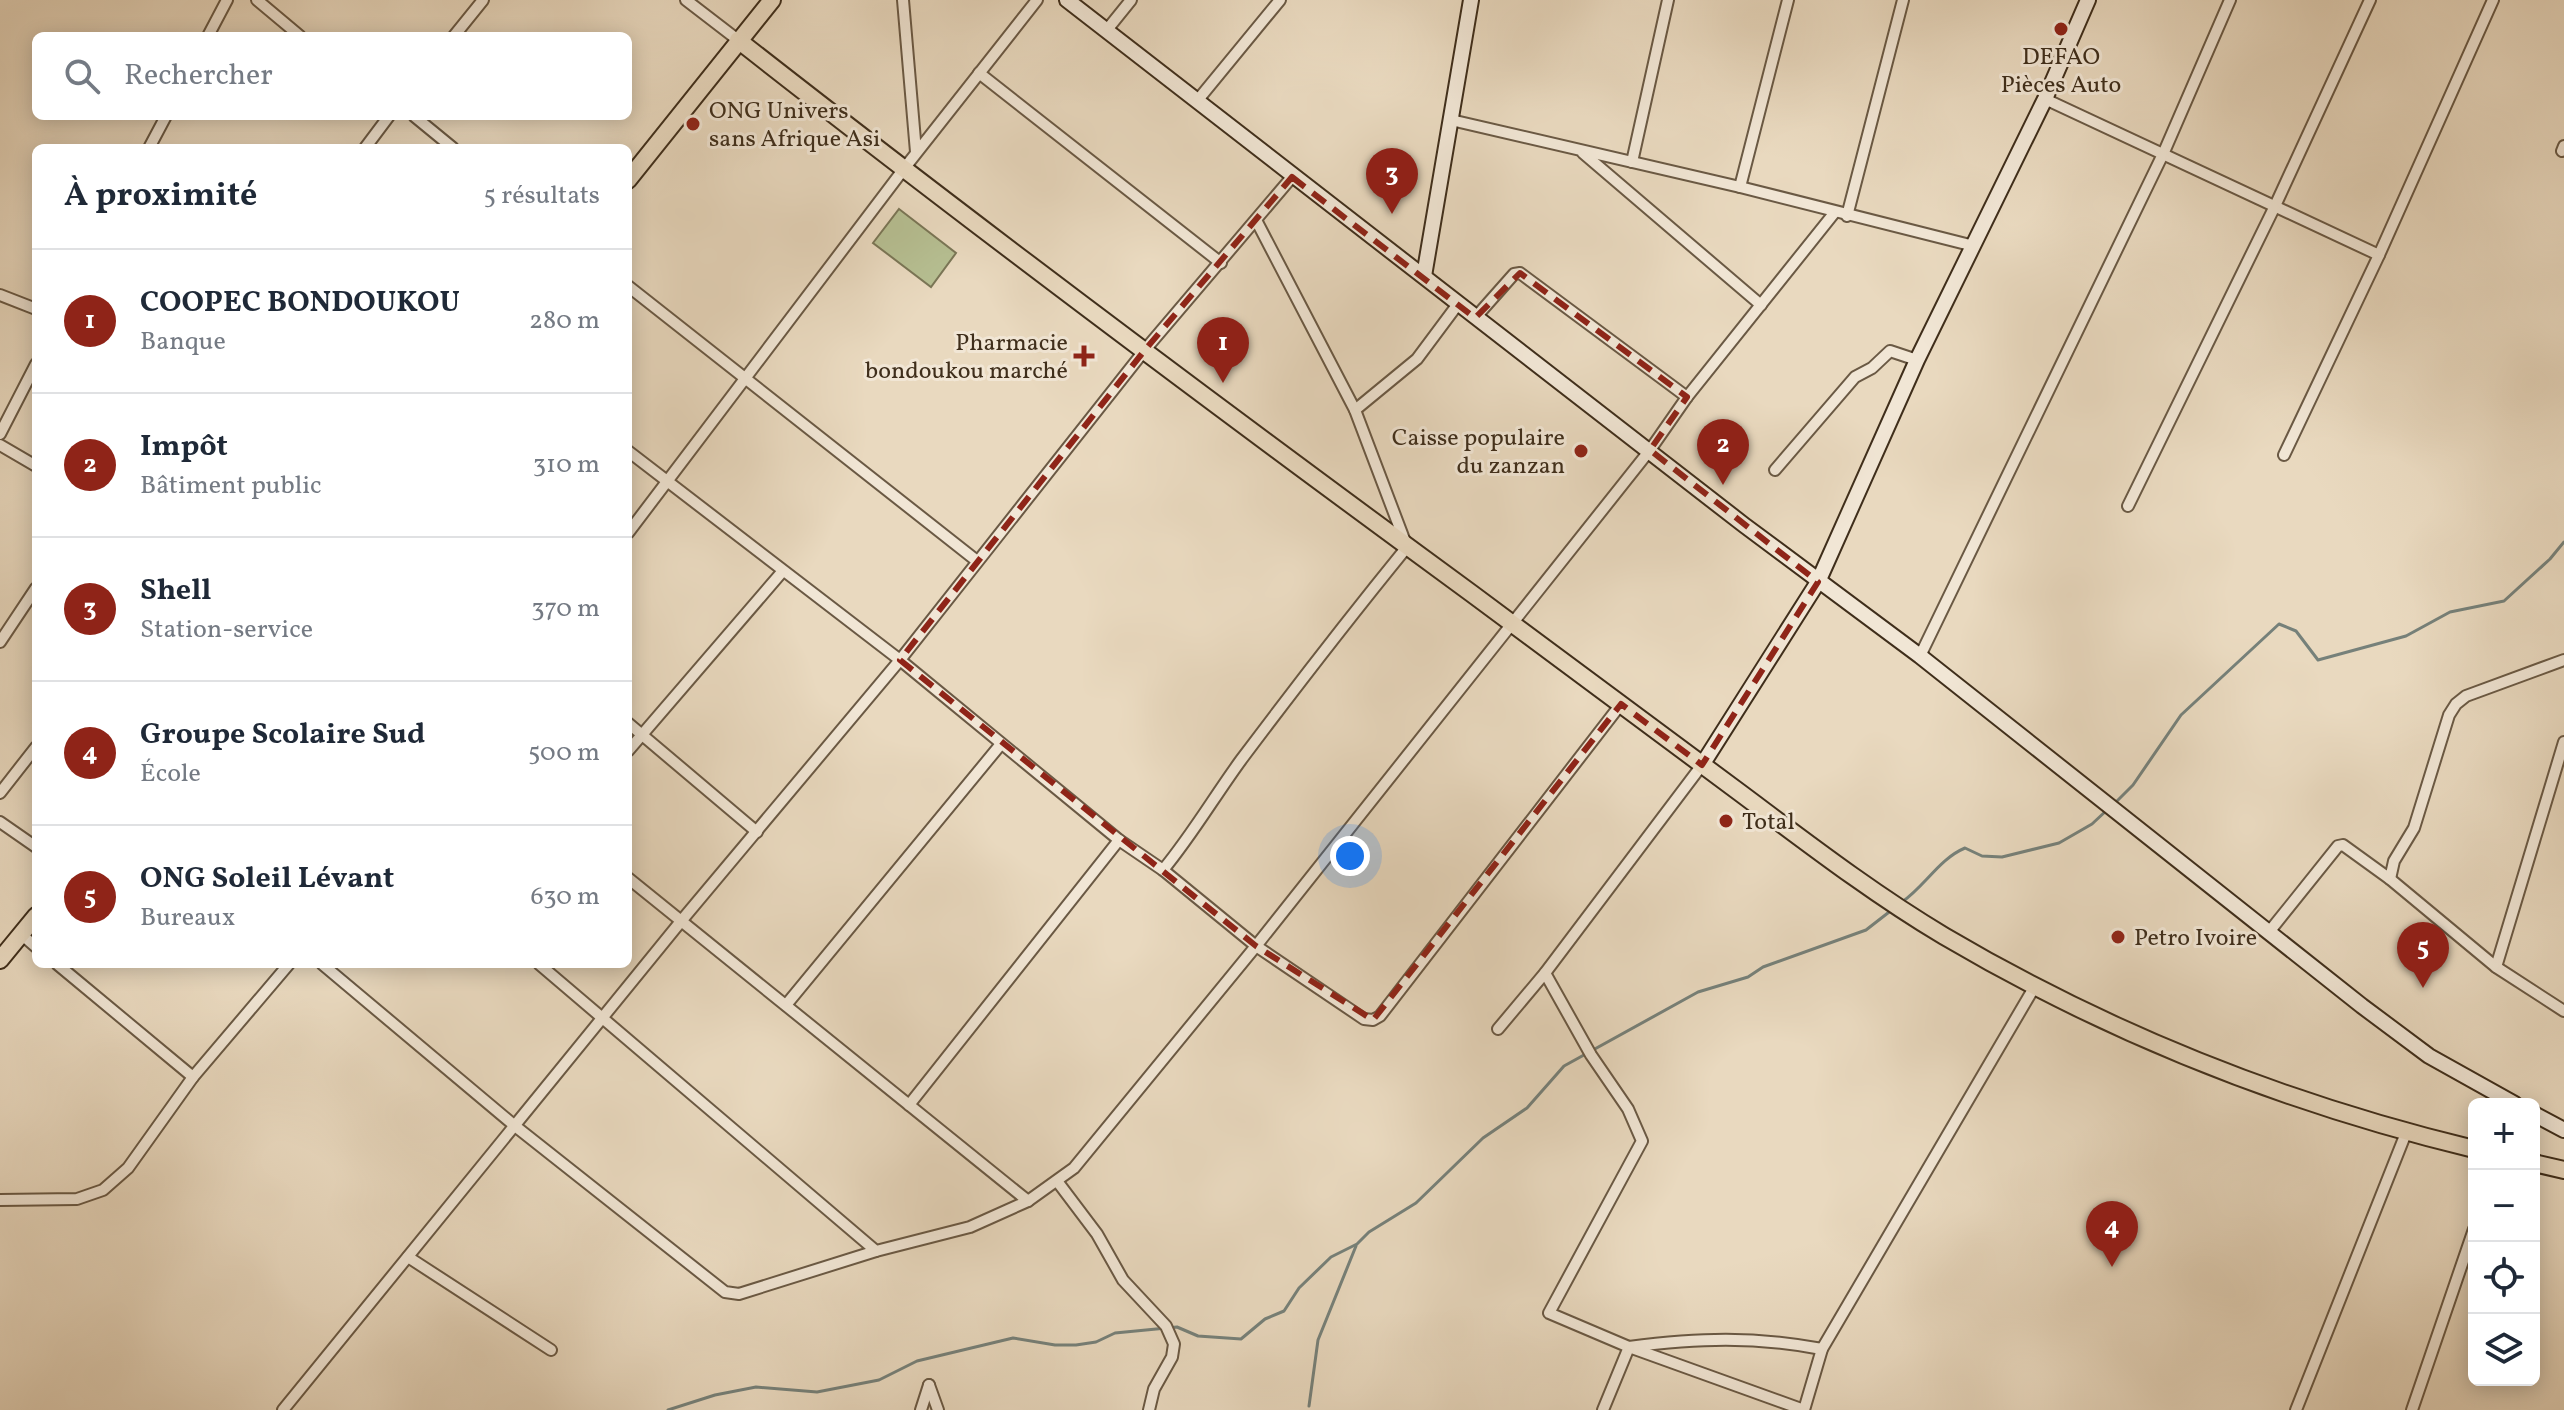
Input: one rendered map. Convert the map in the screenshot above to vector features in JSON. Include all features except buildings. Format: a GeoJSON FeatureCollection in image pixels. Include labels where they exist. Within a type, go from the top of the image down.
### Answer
{"type":"FeatureCollection","features":[{"type":"Feature","properties":{"kind":"main road"},"geometry":{"type":"LineString","coordinates":[[632,175],[772,0]]}},
{"type":"Feature","properties":{"kind":"main road"},"geometry":{"type":"LineString","coordinates":[[738,40],[903,170],[1407,547],[1888,900],[1942,935],[2035,986],[2156,1045],[2233,1077],[2311,1105],[2468,1148]]}},
{"type":"Feature","properties":{"kind":"main road"},"geometry":{"type":"LineString","coordinates":[[0,960],[32,921]]}},
{"type":"Feature","properties":{"kind":"main road"},"geometry":{"type":"LineString","coordinates":[[2540,1164],[2564,1170]]}},
{"type":"Feature","properties":{"kind":"street"},"geometry":{"type":"LineString","coordinates":[[210,32],[227,0]]}},
{"type":"Feature","properties":{"kind":"street"},"geometry":{"type":"LineString","coordinates":[[257,0],[295,32]]}},
{"type":"Feature","properties":{"kind":"street"},"geometry":{"type":"LineString","coordinates":[[457,32],[483,0]]}},
{"type":"Feature","properties":{"kind":"street"},"geometry":{"type":"LineString","coordinates":[[686,0],[738,40]]}},
{"type":"Feature","properties":{"kind":"street"},"geometry":{"type":"LineString","coordinates":[[903,0],[916,152]]}},
{"type":"Feature","properties":{"kind":"street"},"geometry":{"type":"LineString","coordinates":[[632,528],[916,152],[1037,0]]}},
{"type":"Feature","properties":{"kind":"street"},"geometry":{"type":"LineString","coordinates":[[1067,0],[1818,582],[1920,656],[2429,1056],[2504,1098]]}},
{"type":"Feature","properties":{"kind":"street"},"geometry":{"type":"LineString","coordinates":[[1106,31],[1131,0]]}},
{"type":"Feature","properties":{"kind":"street"},"geometry":{"type":"LineString","coordinates":[[1197,101],[1280,0]]}},
{"type":"Feature","properties":{"kind":"street"},"geometry":{"type":"LineString","coordinates":[[1424,276],[1471,0]]}},
{"type":"Feature","properties":{"kind":"street"},"geometry":{"type":"LineString","coordinates":[[1632,162],[1668,0]]}},
{"type":"Feature","properties":{"kind":"street"},"geometry":{"type":"LineString","coordinates":[[1740,187],[1788,0]]}},
{"type":"Feature","properties":{"kind":"street"},"geometry":{"type":"LineString","coordinates":[[1847,216],[1903,0]]}},
{"type":"Feature","properties":{"kind":"street"},"geometry":{"type":"LineString","coordinates":[[1498,1029],[1545,973],[1702,765],[1818,582],[1917,360],[2045,99],[2088,0]]}},
{"type":"Feature","properties":{"kind":"street"},"geometry":{"type":"LineString","coordinates":[[1920,656],[2164,152],[2230,0]]}},
{"type":"Feature","properties":{"kind":"street"},"geometry":{"type":"LineString","coordinates":[[2128,506],[2275,206],[2370,0]]}},
{"type":"Feature","properties":{"kind":"street"},"geometry":{"type":"LineString","coordinates":[[2284,455],[2379,255],[2493,0]]}},
{"type":"Feature","properties":{"kind":"street"},"geometry":{"type":"LineString","coordinates":[[979,73],[1221,263]]}},
{"type":"Feature","properties":{"kind":"street"},"geometry":{"type":"LineString","coordinates":[[2045,99],[2379,255]]}},
{"type":"Feature","properties":{"kind":"street"},"geometry":{"type":"LineString","coordinates":[[151,144],[164,120]]}},
{"type":"Feature","properties":{"kind":"street"},"geometry":{"type":"LineString","coordinates":[[368,144],[386,120]]}},
{"type":"Feature","properties":{"kind":"street"},"geometry":{"type":"LineString","coordinates":[[419,120],[448,144]]}},
{"type":"Feature","properties":{"kind":"street"},"geometry":{"type":"LineString","coordinates":[[1451,120],[1740,187],[1974,246]]}},
{"type":"Feature","properties":{"kind":"street"},"geometry":{"type":"LineString","coordinates":[[1579,150],[1761,305]]}},
{"type":"Feature","properties":{"kind":"street"},"geometry":{"type":"LineString","coordinates":[[283,1410],[682,920],[900,660],[1144,351],[1292,177]]}},
{"type":"Feature","properties":{"kind":"street"},"geometry":{"type":"LineString","coordinates":[[327,968],[515,1126],[725,1292],[739,1294],[876,1251],[970,1227],[1028,1201],[1074,1168],[1256,946],[1835,212]]}},
{"type":"Feature","properties":{"kind":"street"},"geometry":{"type":"LineString","coordinates":[[1163,870],[1187,842],[1234,770],[1318,657],[1407,547],[1355,410],[1256,220]]}},
{"type":"Feature","properties":{"kind":"street"},"geometry":{"type":"LineString","coordinates":[[1475,318],[1514,274],[1520,273],[1687,397]]}},
{"type":"Feature","properties":{"kind":"street"},"geometry":{"type":"LineString","coordinates":[[632,289],[977,561]]}},
{"type":"Feature","properties":{"kind":"street"},"geometry":{"type":"LineString","coordinates":[[0,295],[32,307]]}},
{"type":"Feature","properties":{"kind":"street"},"geometry":{"type":"LineString","coordinates":[[1355,410],[1417,359],[1458,304]]}},
{"type":"Feature","properties":{"kind":"street"},"geometry":{"type":"LineString","coordinates":[[1775,470],[1855,377],[1872,368],[1890,351],[1917,360]]}},
{"type":"Feature","properties":{"kind":"street"},"geometry":{"type":"LineString","coordinates":[[0,434],[32,372]]}},
{"type":"Feature","properties":{"kind":"street"},"geometry":{"type":"LineString","coordinates":[[0,445],[32,464]]}},
{"type":"Feature","properties":{"kind":"street"},"geometry":{"type":"LineString","coordinates":[[632,454],[900,660],[1119,840],[1163,870],[1256,946],[1364,1019],[1373,1020],[1380,1016],[1621,704]]}},
{"type":"Feature","properties":{"kind":"street"},"geometry":{"type":"LineString","coordinates":[[632,746],[782,572]]}},
{"type":"Feature","properties":{"kind":"street"},"geometry":{"type":"LineString","coordinates":[[0,642],[32,594]]}},
{"type":"Feature","properties":{"kind":"street"},"geometry":{"type":"LineString","coordinates":[[2390,879],[2394,861],[2414,828],[2449,715],[2456,704],[2466,696],[2564,660]]}},
{"type":"Feature","properties":{"kind":"street"},"geometry":{"type":"LineString","coordinates":[[632,726],[757,832]]}},
{"type":"Feature","properties":{"kind":"street"},"geometry":{"type":"LineString","coordinates":[[2496,967],[2564,742]]}},
{"type":"Feature","properties":{"kind":"street"},"geometry":{"type":"LineString","coordinates":[[786,1005],[1001,744]]}},
{"type":"Feature","properties":{"kind":"street"},"geometry":{"type":"LineString","coordinates":[[0,793],[32,752]]}},
{"type":"Feature","properties":{"kind":"street"},"geometry":{"type":"LineString","coordinates":[[0,822],[32,844]]}},
{"type":"Feature","properties":{"kind":"street"},"geometry":{"type":"LineString","coordinates":[[909,1105],[1119,840]]}},
{"type":"Feature","properties":{"kind":"street"},"geometry":{"type":"LineString","coordinates":[[2269,932],[2338,846],[2343,845],[2390,879],[2496,967],[2564,1011]]}},
{"type":"Feature","properties":{"kind":"street"},"geometry":{"type":"LineString","coordinates":[[632,881],[1028,1201]]}},
{"type":"Feature","properties":{"kind":"street"},"geometry":{"type":"LineString","coordinates":[[21,934],[32,944]]}},
{"type":"Feature","properties":{"kind":"street"},"geometry":{"type":"LineString","coordinates":[[62,968],[193,1077]]}},
{"type":"Feature","properties":{"kind":"street"},"geometry":{"type":"LineString","coordinates":[[0,1200],[77,1199],[103,1190],[128,1168],[193,1077],[286,968]]}},
{"type":"Feature","properties":{"kind":"street"},"geometry":{"type":"LineString","coordinates":[[544,968],[876,1251]]}},
{"type":"Feature","properties":{"kind":"street"},"geometry":{"type":"LineString","coordinates":[[1545,973],[1591,1055],[1628,1109],[1642,1141],[1549,1313],[1629,1347],[1804,1410],[1822,1349],[2035,986]]}},
{"type":"Feature","properties":{"kind":"street"},"geometry":{"type":"LineString","coordinates":[[2540,1116],[2563,1126]]}},
{"type":"Feature","properties":{"kind":"street"},"geometry":{"type":"LineString","coordinates":[[2296,1410],[2406,1133]]}},
{"type":"Feature","properties":{"kind":"street"},"geometry":{"type":"LineString","coordinates":[[1057,1181],[1097,1234],[1123,1280],[1166,1326],[1174,1344],[1172,1357],[1154,1389],[1149,1410]]}},
{"type":"Feature","properties":{"kind":"street"},"geometry":{"type":"LineString","coordinates":[[2412,1410],[2470,1242]]}},
{"type":"Feature","properties":{"kind":"street"},"geometry":{"type":"LineString","coordinates":[[408,1257],[551,1350]]}},
{"type":"Feature","properties":{"kind":"street"},"geometry":{"type":"LineString","coordinates":[[1629,1347],[1743,1338],[1822,1349]]}},
{"type":"Feature","properties":{"kind":"street"},"geometry":{"type":"LineString","coordinates":[[1603,1410],[1629,1347]]}},
{"type":"Feature","properties":{"kind":"street"},"geometry":{"type":"LineString","coordinates":[[921,1410],[929,1385],[938,1410]]}},
{"type":"Feature","properties":{"kind":"highlighted area"},"geometry":{"type":"Polygon","coordinates":[[[1292,177],[1475,318],[1520,273],[1687,397],[1650,450],[1818,582],[1702,765],[1621,704],[1373,1020],[1256,946],[900,660],[1144,351],[1292,177]]]}},
{"type":"Feature","properties":{"kind":"green space"},"geometry":{"type":"Polygon","coordinates":[[[899,209],[956,253],[931,287],[873,243],[899,209]]]}},
{"type":"Feature","properties":{"kind":"waterway"},"geometry":{"type":"LineString","coordinates":[[2113,805],[2133,785],[2181,715],[2279,624],[2296,631],[2318,660],[2406,636],[2450,612],[2504,601],[2564,542]]}},
{"type":"Feature","properties":{"kind":"waterway"},"geometry":{"type":"LineString","coordinates":[[1902,902],[1948,859],[1965,848],[1982,856],[2002,857],[2059,843],[2092,824],[2107,810]]}},
{"type":"Feature","properties":{"kind":"waterway"},"geometry":{"type":"LineString","coordinates":[[668,1410],[715,1395],[756,1387],[817,1392],[879,1380],[917,1361],[1013,1338],[1076,1345],[1096,1342],[1115,1333],[1177,1327],[1198,1336],[1241,1339],[1265,1319],[1284,1311],[1299,1288],[1331,1257],[1357,1244],[1369,1232],[1416,1203],[1483,1138],[1527,1108],[1564,1066],[1698,992],[1748,977],[1763,967],[1866,930],[1893,909]]}},
{"type":"Feature","properties":{"kind":"waterway"},"geometry":{"type":"LineString","coordinates":[[1309,1406],[1318,1340],[1356,1246]]}},
{"type":"Feature","properties":{"kind":"place","name":"DEFAO Pièces Auto"},"geometry":{"type":"Point","coordinates":[2061,29]}},
{"type":"Feature","properties":{"kind":"place","name":"ONG Univers sans Afrique Asi"},"geometry":{"type":"Point","coordinates":[693,124]}},
{"type":"Feature","properties":{"kind":"place","name":"Shell"},"geometry":{"type":"Point","coordinates":[1392,214]}},
{"type":"Feature","properties":{"kind":"place","name":"Pharmacie bondoukou marché"},"geometry":{"type":"Point","coordinates":[1084,356]}},
{"type":"Feature","properties":{"kind":"place","name":"COOPEC BONDOUKOU"},"geometry":{"type":"Point","coordinates":[1223,383]}},
{"type":"Feature","properties":{"kind":"place","name":"Caisse populaire du zanzan"},"geometry":{"type":"Point","coordinates":[1581,451]}},
{"type":"Feature","properties":{"kind":"place","name":"Impôt"},"geometry":{"type":"Point","coordinates":[1723,485]}},
{"type":"Feature","properties":{"kind":"place","name":"Total"},"geometry":{"type":"Point","coordinates":[1726,821]}},
{"type":"Feature","properties":{"kind":"place","name":"Petro Ivoire"},"geometry":{"type":"Point","coordinates":[2118,937]}},
{"type":"Feature","properties":{"kind":"place","name":"ONG Soleil Lévant"},"geometry":{"type":"Point","coordinates":[2423,988]}},
{"type":"Feature","properties":{"kind":"place","name":"Groupe Scolaire Sud"},"geometry":{"type":"Point","coordinates":[2112,1267]}}]}
